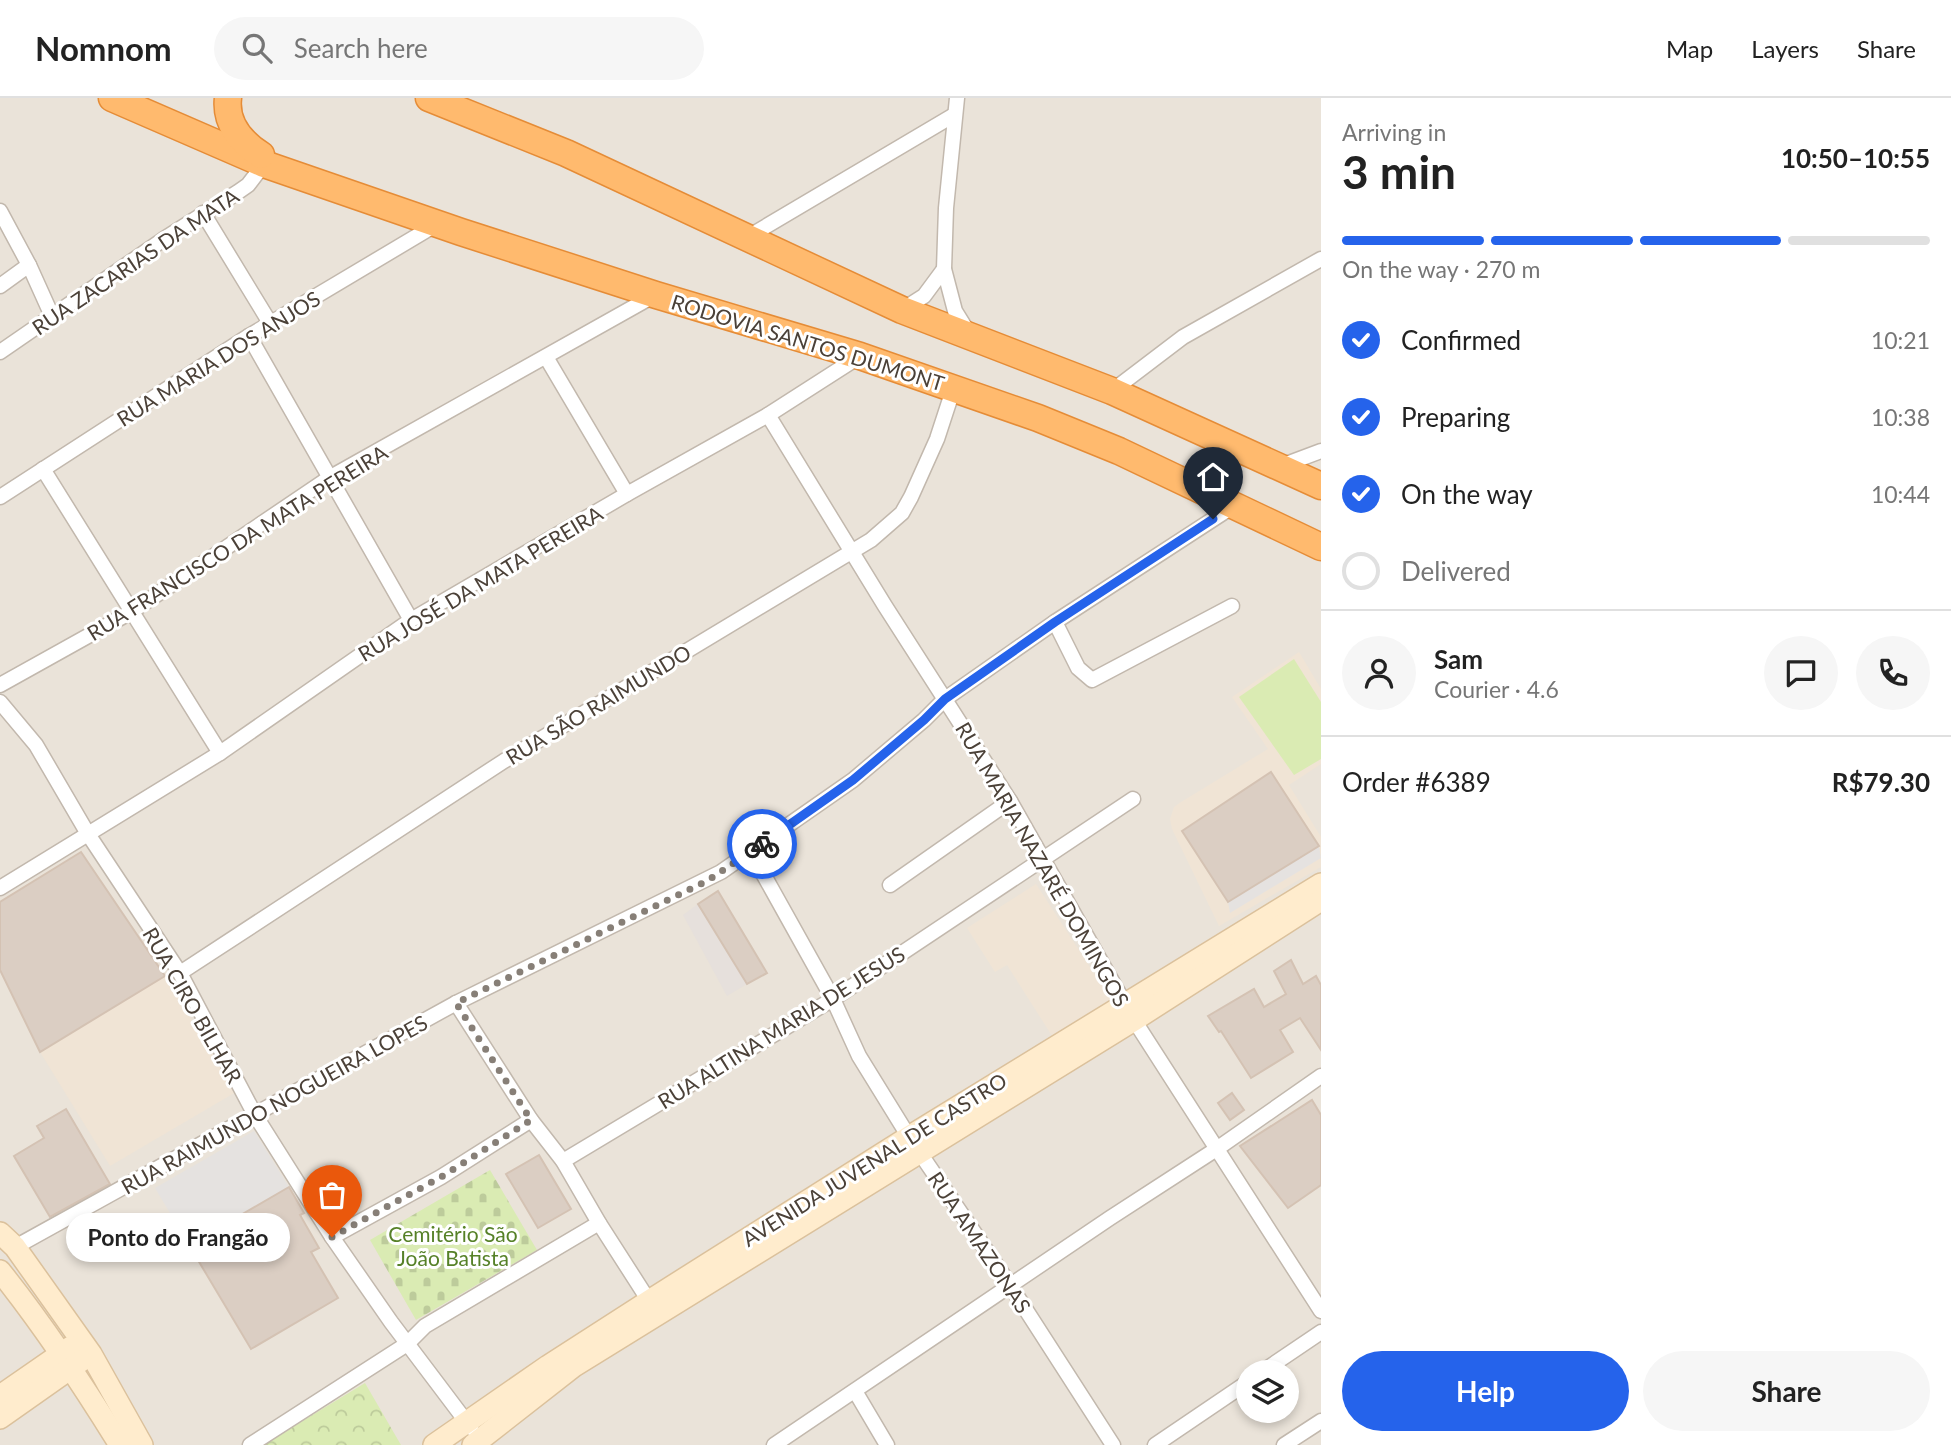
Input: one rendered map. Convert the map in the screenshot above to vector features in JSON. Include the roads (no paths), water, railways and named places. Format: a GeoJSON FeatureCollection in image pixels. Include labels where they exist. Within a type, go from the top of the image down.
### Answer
{"type":"FeatureCollection","features":[{"type":"Feature","properties":{"kind":"highway"},"geometry":{"type":"LineString","coordinates":[[114,98],[157,98]]}},
{"type":"Feature","properties":{"kind":"highway"},"geometry":{"type":"LineString","coordinates":[[114,98],[273,166]]}},
{"type":"Feature","properties":{"kind":"highway"},"geometry":{"type":"LineString","coordinates":[[228,98],[227,108],[233,126],[246,145],[273,166]]}},
{"type":"Feature","properties":{"kind":"highway"},"geometry":{"type":"LineString","coordinates":[[429,98],[566,153],[902,310],[1112,391],[1321,486]]}},
{"type":"Feature","properties":{"kind":"highway","name":"RODOVIA SANTOS DUMONT"},"geometry":{"type":"LineString","coordinates":[[273,166],[656,295],[954,387],[1119,450],[1321,547]]}},
{"type":"Feature","properties":{"kind":"street"},"geometry":{"type":"LineString","coordinates":[[957,98],[946,208],[944,268],[956,310],[969,334]]}},
{"type":"Feature","properties":{"kind":"street"},"geometry":{"type":"LineString","coordinates":[[748,237],[954,115]]}},
{"type":"Feature","properties":{"kind":"street","name":"RUA ZACARIAS DA MATA"},"geometry":{"type":"LineString","coordinates":[[0,352],[273,166]]}},
{"type":"Feature","properties":{"kind":"street"},"geometry":{"type":"LineString","coordinates":[[0,211],[52,316]]}},
{"type":"Feature","properties":{"kind":"street"},"geometry":{"type":"LineString","coordinates":[[203,213],[270,323]]}},
{"type":"Feature","properties":{"kind":"street","name":"RUA MARIA DOS ANJOS"},"geometry":{"type":"LineString","coordinates":[[0,497],[249,335],[438,223]]}},
{"type":"Feature","properties":{"kind":"street"},"geometry":{"type":"LineString","coordinates":[[1112,391],[1182,337],[1321,259]]}},
{"type":"Feature","properties":{"kind":"street"},"geometry":{"type":"LineString","coordinates":[[0,286],[29,265]]}},
{"type":"Feature","properties":{"kind":"street"},"geometry":{"type":"LineString","coordinates":[[902,310],[922,298],[944,268]]}},
{"type":"Feature","properties":{"kind":"street","name":"RUA FRANCISCO DA MATA PEREIRA"},"geometry":{"type":"LineString","coordinates":[[0,685],[131,612],[329,478],[656,295]]}},
{"type":"Feature","properties":{"kind":"street"},"geometry":{"type":"LineString","coordinates":[[249,335],[411,620]]}},
{"type":"Feature","properties":{"kind":"street","name":"RUA JOSÉ DA MATA PEREIRA"},"geometry":{"type":"LineString","coordinates":[[0,888],[220,753],[411,620],[626,494],[768,415],[860,356]]}},
{"type":"Feature","properties":{"kind":"street"},"geometry":{"type":"LineString","coordinates":[[546,357],[626,494]]}},
{"type":"Feature","properties":{"kind":"street","name":"RUA SÃO RAIMUNDO"},"geometry":{"type":"LineString","coordinates":[[180,973],[504,761],[871,540],[902,513],[926,467],[954,387]]}},
{"type":"Feature","properties":{"kind":"street","name":"RUA MARIA NAZARÉ DOMINGOS"},"geometry":{"type":"LineString","coordinates":[[768,415],[1010,802],[1130,1011],[1321,1311]]}},
{"type":"Feature","properties":{"kind":"street"},"geometry":{"type":"LineString","coordinates":[[1280,466],[1321,451]]}},
{"type":"Feature","properties":{"kind":"street"},"geometry":{"type":"LineString","coordinates":[[43,469],[220,753]]}},
{"type":"Feature","properties":{"kind":"street","name":"RUA RAIMUNDO NOGUEIRA LOPES"},"geometry":{"type":"LineString","coordinates":[[7,1240],[255,1115],[456,1003],[707,881],[853,780],[945,699],[1055,622],[1235,505]]}},
{"type":"Feature","properties":{"kind":"street"},"geometry":{"type":"LineString","coordinates":[[1055,622],[1079,668],[1092,680],[1232,606]]}},
{"type":"Feature","properties":{"kind":"street","name":"RUA CIRO BILHAR"},"geometry":{"type":"LineString","coordinates":[[0,702],[36,745],[88,834],[180,973],[255,1115],[332,1237],[479,1443]]}},
{"type":"Feature","properties":{"kind":"street","name":"RUA ALTINA MARIA DE JESUS"},"geometry":{"type":"LineString","coordinates":[[563,1161],[833,999],[1133,799]]}},
{"type":"Feature","properties":{"kind":"street"},"geometry":{"type":"LineString","coordinates":[[890,885],[1010,802]]}},
{"type":"Feature","properties":{"kind":"street","name":"RUA AMAZONAS"},"geometry":{"type":"LineString","coordinates":[[751,852],[833,999],[859,1056],[1112,1445]]}},
{"type":"Feature","properties":{"kind":"street","name":"AVENIDA JUVENAL DE CASTRO"},"geometry":{"type":"LineString","coordinates":[[1130,1011],[1321,884]]}},
{"type":"Feature","properties":{"kind":"street","name":"AVENIDA JUVENAL DE CASTRO"},"geometry":{"type":"LineString","coordinates":[[434,1445],[548,1366],[649,1301],[914,1144],[1130,1011],[1321,901]]}},
{"type":"Feature","properties":{"kind":"street"},"geometry":{"type":"LineString","coordinates":[[456,1003],[531,1120],[563,1161],[649,1301]]}},
{"type":"Feature","properties":{"kind":"street"},"geometry":{"type":"LineString","coordinates":[[774,1445],[1321,1076]]}},
{"type":"Feature","properties":{"kind":"street"},"geometry":{"type":"LineString","coordinates":[[332,1237],[441,1177],[531,1120]]}},
{"type":"Feature","properties":{"kind":"street","name":"AVENIDA JUVENAL DE CASTRO"},"geometry":{"type":"LineString","coordinates":[[479,1443],[574,1366],[914,1144]]}},
{"type":"Feature","properties":{"kind":"street"},"geometry":{"type":"LineString","coordinates":[[250,1445],[407,1344],[425,1326],[599,1223]]}},
{"type":"Feature","properties":{"kind":"street"},"geometry":{"type":"LineString","coordinates":[[7,1240],[86,1347],[142,1445]]}},
{"type":"Feature","properties":{"kind":"street"},"geometry":{"type":"LineString","coordinates":[[0,1271],[24,1301],[120,1445]]}},
{"type":"Feature","properties":{"kind":"street"},"geometry":{"type":"LineString","coordinates":[[1280,1360],[1321,1332]]}},
{"type":"Feature","properties":{"kind":"street"},"geometry":{"type":"LineString","coordinates":[[0,1418],[86,1347]]}},
{"type":"Feature","properties":{"kind":"street"},"geometry":{"type":"LineString","coordinates":[[0,1396],[66,1362]]}},
{"type":"Feature","properties":{"kind":"street"},"geometry":{"type":"LineString","coordinates":[[1155,1445],[1236,1390]]}},
{"type":"Feature","properties":{"kind":"street"},"geometry":{"type":"LineString","coordinates":[[855,1391],[887,1445]]}},
{"type":"Feature","properties":{"kind":"street"},"geometry":{"type":"LineString","coordinates":[[1284,1445],[1321,1421]]}},
{"type":"Feature","properties":{"kind":"place","name":"Ponto do Frangão"},"geometry":{"type":"Point","coordinates":[332,1237]}},
{"type":"Feature","properties":{"kind":"park label","name":"Cemitério São João Batista"},"geometry":{"type":"Point","coordinates":[453,1245]}}]}
